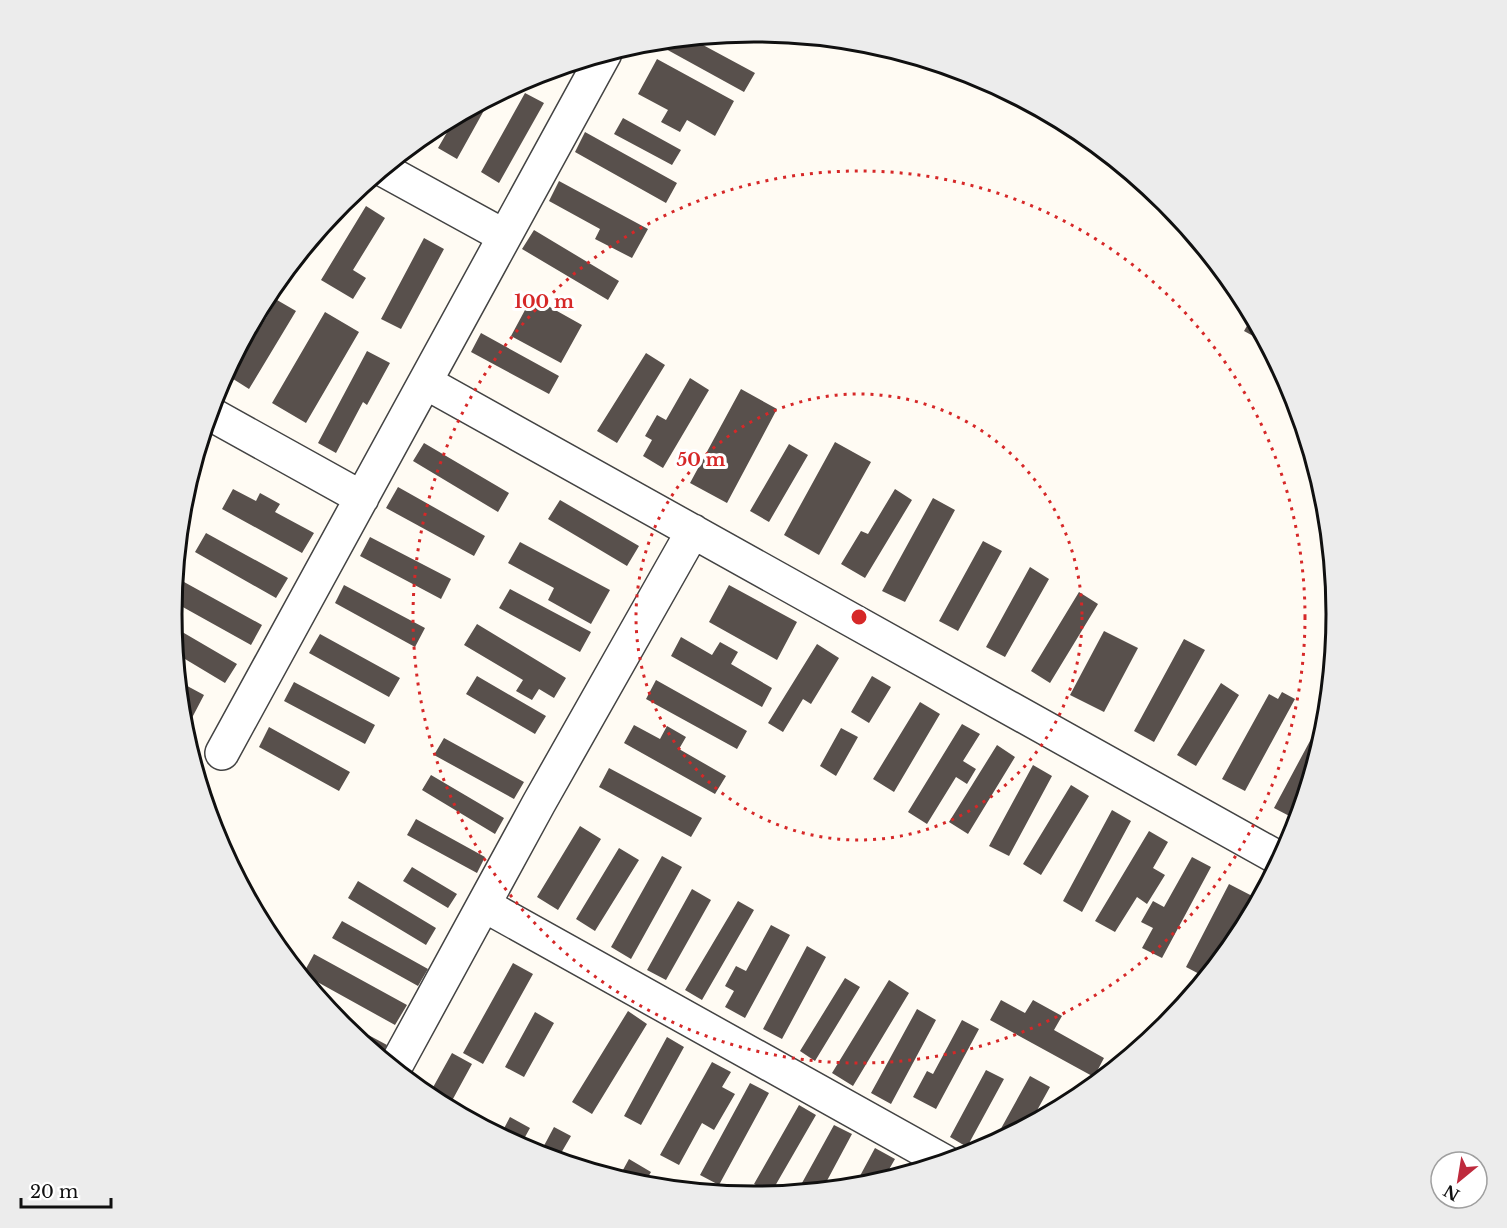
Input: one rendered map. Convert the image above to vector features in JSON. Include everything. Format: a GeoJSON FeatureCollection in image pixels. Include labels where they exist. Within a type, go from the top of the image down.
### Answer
{"type":"FeatureCollection","features":[{"type":"Feature","properties":{"kind":"street"},"geometry":{"type":"LineString","coordinates":[[222,753],[600,63]]}},
{"type":"Feature","properties":{"kind":"street"},"geometry":{"type":"LineString","coordinates":[[389,173],[504,236]]}},
{"type":"Feature","properties":{"kind":"street"},"geometry":{"type":"LineString","coordinates":[[425,382],[1272,855]]}},
{"type":"Feature","properties":{"kind":"street"},"geometry":{"type":"LineString","coordinates":[[217,417],[362,498]]}},
{"type":"Feature","properties":{"kind":"street"},"geometry":{"type":"LineString","coordinates":[[398,1062],[539,803],[693,531]]}},
{"type":"Feature","properties":{"kind":"street"},"geometry":{"type":"LineString","coordinates":[[484,905],[935,1157]]}},
{"type":"Feature","properties":{"kind":"building"},"geometry":{"type":"Polygon","coordinates":[[[702,45],[755,73],[744,92],[666,49],[702,45]]]}},
{"type":"Feature","properties":{"kind":"building"},"geometry":{"type":"Polygon","coordinates":[[[657,59],[734,101],[715,136],[687,120],[680,132],[661,122],[668,110],[638,94],[657,59]]]}},
{"type":"Feature","properties":{"kind":"building"},"geometry":{"type":"Polygon","coordinates":[[[525,93],[544,103],[499,183],[481,172],[525,93]]]}},
{"type":"Feature","properties":{"kind":"building"},"geometry":{"type":"Polygon","coordinates":[[[484,110],[457,159],[438,148],[448,131],[484,110]]]}},
{"type":"Feature","properties":{"kind":"building"},"geometry":{"type":"Polygon","coordinates":[[[623,118],[681,150],[672,165],[614,134],[623,118]]]}},
{"type":"Feature","properties":{"kind":"building"},"geometry":{"type":"Polygon","coordinates":[[[585,132],[677,183],[666,203],[575,152],[585,132]]]}},
{"type":"Feature","properties":{"kind":"building"},"geometry":{"type":"Polygon","coordinates":[[[559,181],[648,229],[632,258],[595,239],[600,229],[549,201],[559,181]]]}},
{"type":"Feature","properties":{"kind":"building"},"geometry":{"type":"Polygon","coordinates":[[[366,206],[385,218],[353,270],[366,278],[353,299],[321,280],[366,206]]]}},
{"type":"Feature","properties":{"kind":"building"},"geometry":{"type":"Polygon","coordinates":[[[534,230],[619,281],[608,300],[522,249],[534,230]]]}},
{"type":"Feature","properties":{"kind":"building"},"geometry":{"type":"Polygon","coordinates":[[[424,238],[444,249],[401,329],[381,319],[424,238]]]}},
{"type":"Feature","properties":{"kind":"building"},"geometry":{"type":"Polygon","coordinates":[[[532,297],[582,325],[561,363],[511,336],[532,297]]]}},
{"type":"Feature","properties":{"kind":"building"},"geometry":{"type":"Polygon","coordinates":[[[277,300],[296,311],[249,389],[232,378],[242,357],[277,300]]]}},
{"type":"Feature","properties":{"kind":"building"},"geometry":{"type":"Polygon","coordinates":[[[325,312],[359,332],[306,423],[272,403],[325,312]]]}},
{"type":"Feature","properties":{"kind":"building"},"geometry":{"type":"Polygon","coordinates":[[[1247,325],[1253,336],[1244,331],[1247,325]]]}},
{"type":"Feature","properties":{"kind":"building"},"geometry":{"type":"Polygon","coordinates":[[[481,333],[559,376],[549,394],[471,352],[481,333]]]}},
{"type":"Feature","properties":{"kind":"building"},"geometry":{"type":"Polygon","coordinates":[[[367,351],[390,363],[367,405],[363,402],[336,453],[318,443],[367,351]]]}},
{"type":"Feature","properties":{"kind":"building"},"geometry":{"type":"Polygon","coordinates":[[[646,353],[665,365],[617,443],[597,431],[646,353]]]}},
{"type":"Feature","properties":{"kind":"building"},"geometry":{"type":"Polygon","coordinates":[[[690,378],[709,390],[663,468],[643,456],[652,440],[645,436],[657,415],[666,420],[690,378]]]}},
{"type":"Feature","properties":{"kind":"building"},"geometry":{"type":"Polygon","coordinates":[[[741,389],[777,409],[727,503],[690,483],[741,389]]]}},
{"type":"Feature","properties":{"kind":"building"},"geometry":{"type":"Polygon","coordinates":[[[835,442],[871,462],[819,555],[784,535],[835,442]]]}},
{"type":"Feature","properties":{"kind":"building"},"geometry":{"type":"Polygon","coordinates":[[[424,443],[509,493],[498,512],[413,461],[424,443]]]}},
{"type":"Feature","properties":{"kind":"building"},"geometry":{"type":"Polygon","coordinates":[[[789,444],[808,455],[769,522],[750,511],[789,444]]]}},
{"type":"Feature","properties":{"kind":"building"},"geometry":{"type":"Polygon","coordinates":[[[398,487],[485,536],[474,556],[386,508],[398,487]]]}},
{"type":"Feature","properties":{"kind":"building"},"geometry":{"type":"Polygon","coordinates":[[[233,489],[256,501],[260,493],[280,504],[275,512],[314,533],[302,553],[222,509],[233,489]]]}},
{"type":"Feature","properties":{"kind":"building"},"geometry":{"type":"Polygon","coordinates":[[[895,489],[912,500],[865,578],[841,564],[861,531],[868,534],[895,489]]]}},
{"type":"Feature","properties":{"kind":"building"},"geometry":{"type":"Polygon","coordinates":[[[933,498],[955,510],[905,602],[882,591],[933,498]]]}},
{"type":"Feature","properties":{"kind":"building"},"geometry":{"type":"Polygon","coordinates":[[[560,500],[639,546],[627,566],[548,519],[560,500]]]}},
{"type":"Feature","properties":{"kind":"building"},"geometry":{"type":"Polygon","coordinates":[[[206,533],[288,578],[276,598],[195,552],[206,533]]]}},
{"type":"Feature","properties":{"kind":"building"},"geometry":{"type":"Polygon","coordinates":[[[370,537],[451,579],[441,599],[360,556],[370,537]]]}},
{"type":"Feature","properties":{"kind":"building"},"geometry":{"type":"Polygon","coordinates":[[[983,541],[1002,551],[958,631],[939,621],[983,541]]]}},
{"type":"Feature","properties":{"kind":"building"},"geometry":{"type":"Polygon","coordinates":[[[520,542],[610,590],[591,624],[548,600],[554,588],[508,563],[520,542]]]}},
{"type":"Feature","properties":{"kind":"building"},"geometry":{"type":"Polygon","coordinates":[[[1030,567],[1049,579],[1005,657],[986,647],[1030,567]]]}},
{"type":"Feature","properties":{"kind":"building"},"geometry":{"type":"Polygon","coordinates":[[[183,581],[262,625],[251,645],[182,607],[183,581]]]}},
{"type":"Feature","properties":{"kind":"building"},"geometry":{"type":"Polygon","coordinates":[[[344,585],[425,628],[415,647],[335,603],[344,585]]]}},
{"type":"Feature","properties":{"kind":"building"},"geometry":{"type":"Polygon","coordinates":[[[729,585],[797,622],[777,660],[709,622],[729,585]]]}},
{"type":"Feature","properties":{"kind":"building"},"geometry":{"type":"Polygon","coordinates":[[[510,589],[591,632],[580,652],[499,608],[510,589]]]}},
{"type":"Feature","properties":{"kind":"building"},"geometry":{"type":"Polygon","coordinates":[[[1079,592],[1098,604],[1050,683],[1031,671],[1079,592]]]}},
{"type":"Feature","properties":{"kind":"building"},"geometry":{"type":"Polygon","coordinates":[[[477,624],[566,678],[554,698],[539,689],[532,700],[516,691],[523,680],[464,645],[477,624]]]}},
{"type":"Feature","properties":{"kind":"building"},"geometry":{"type":"Polygon","coordinates":[[[1104,631],[1138,648],[1104,712],[1070,695],[1104,631]]]}},
{"type":"Feature","properties":{"kind":"building"},"geometry":{"type":"Polygon","coordinates":[[[182,632],[237,664],[225,683],[184,658],[182,632]]]}},
{"type":"Feature","properties":{"kind":"building"},"geometry":{"type":"Polygon","coordinates":[[[320,634],[400,678],[389,697],[309,653],[320,634]]]}},
{"type":"Feature","properties":{"kind":"building"},"geometry":{"type":"Polygon","coordinates":[[[681,637],[712,655],[720,642],[738,652],[731,664],[772,688],[762,707],[671,656],[681,637]]]}},
{"type":"Feature","properties":{"kind":"building"},"geometry":{"type":"Polygon","coordinates":[[[1184,639],[1205,650],[1154,742],[1134,731],[1184,639]]]}},
{"type":"Feature","properties":{"kind":"building"},"geometry":{"type":"Polygon","coordinates":[[[817,644],[839,658],[811,704],[803,699],[783,732],[768,723],[817,644]]]}},
{"type":"Feature","properties":{"kind":"building"},"geometry":{"type":"Polygon","coordinates":[[[477,676],[546,716],[535,734],[466,694],[477,676]]]}},
{"type":"Feature","properties":{"kind":"building"},"geometry":{"type":"Polygon","coordinates":[[[872,676],[891,687],[869,723],[851,712],[872,676]]]}},
{"type":"Feature","properties":{"kind":"building"},"geometry":{"type":"Polygon","coordinates":[[[656,680],[747,731],[737,749],[646,699],[656,680]]]}},
{"type":"Feature","properties":{"kind":"building"},"geometry":{"type":"Polygon","coordinates":[[[294,682],[375,725],[365,744],[284,701],[294,682]]]}},
{"type":"Feature","properties":{"kind":"building"},"geometry":{"type":"Polygon","coordinates":[[[1221,683],[1239,695],[1196,766],[1177,755],[1221,683]]]}},
{"type":"Feature","properties":{"kind":"building"},"geometry":{"type":"Polygon","coordinates":[[[186,685],[204,695],[191,720],[186,685]]]}},
{"type":"Feature","properties":{"kind":"building"},"geometry":{"type":"Polygon","coordinates":[[[1282,692],[1295,699],[1245,791],[1222,779],[1269,694],[1278,699],[1282,692]]]}},
{"type":"Feature","properties":{"kind":"building"},"geometry":{"type":"Polygon","coordinates":[[[920,702],[940,714],[894,792],[873,779],[920,702]]]}},
{"type":"Feature","properties":{"kind":"building"},"geometry":{"type":"Polygon","coordinates":[[[962,724],[980,734],[963,761],[976,769],[967,784],[956,777],[927,824],[908,812],[962,724]]]}},
{"type":"Feature","properties":{"kind":"building"},"geometry":{"type":"Polygon","coordinates":[[[634,725],[660,739],[667,726],[686,737],[679,749],[726,776],[715,794],[624,743],[634,725]]]}},
{"type":"Feature","properties":{"kind":"building"},"geometry":{"type":"Polygon","coordinates":[[[269,727],[350,772],[339,791],[259,747],[269,727]]]}},
{"type":"Feature","properties":{"kind":"building"},"geometry":{"type":"Polygon","coordinates":[[[841,728],[858,737],[836,776],[820,766],[841,728]]]}},
{"type":"Feature","properties":{"kind":"building"},"geometry":{"type":"Polygon","coordinates":[[[444,738],[524,782],[514,799],[434,755],[444,738]]]}},
{"type":"Feature","properties":{"kind":"building"},"geometry":{"type":"Polygon","coordinates":[[[1311,739],[1288,816],[1274,808],[1311,739]]]}},
{"type":"Feature","properties":{"kind":"building"},"geometry":{"type":"Polygon","coordinates":[[[997,745],[1015,757],[968,834],[949,822],[997,745]]]}},
{"type":"Feature","properties":{"kind":"building"},"geometry":{"type":"Polygon","coordinates":[[[1033,765],[1052,776],[1009,856],[989,846],[1033,765]]]}},
{"type":"Feature","properties":{"kind":"building"},"geometry":{"type":"Polygon","coordinates":[[[609,768],[702,818],[691,837],[599,787],[609,768]]]}},
{"type":"Feature","properties":{"kind":"building"},"geometry":{"type":"Polygon","coordinates":[[[431,775],[504,818],[495,834],[422,790],[431,775]]]}},
{"type":"Feature","properties":{"kind":"building"},"geometry":{"type":"Polygon","coordinates":[[[1071,785],[1089,796],[1041,875],[1023,864],[1071,785]]]}},
{"type":"Feature","properties":{"kind":"building"},"geometry":{"type":"Polygon","coordinates":[[[1112,810],[1131,821],[1082,912],[1063,901],[1112,810]]]}},
{"type":"Feature","properties":{"kind":"building"},"geometry":{"type":"Polygon","coordinates":[[[416,819],[485,857],[477,873],[407,835],[416,819]]]}},
{"type":"Feature","properties":{"kind":"building"},"geometry":{"type":"Polygon","coordinates":[[[580,826],[601,839],[558,910],[537,897],[580,826]]]}},
{"type":"Feature","properties":{"kind":"building"},"geometry":{"type":"Polygon","coordinates":[[[1149,831],[1168,842],[1153,868],[1165,875],[1147,904],[1137,897],[1115,932],[1095,921],[1149,831]]]}},
{"type":"Feature","properties":{"kind":"building"},"geometry":{"type":"Polygon","coordinates":[[[619,848],[639,860],[595,931],[576,919],[619,848]]]}},
{"type":"Feature","properties":{"kind":"building"},"geometry":{"type":"Polygon","coordinates":[[[662,856],[682,867],[631,959],[611,947],[662,856]]]}},
{"type":"Feature","properties":{"kind":"building"},"geometry":{"type":"Polygon","coordinates":[[[1192,857],[1211,867],[1162,958],[1142,948],[1153,928],[1141,922],[1153,901],[1164,907],[1192,857]]]}},
{"type":"Feature","properties":{"kind":"building"},"geometry":{"type":"Polygon","coordinates":[[[412,867],[457,894],[448,908],[403,881],[412,867]]]}},
{"type":"Feature","properties":{"kind":"building"},"geometry":{"type":"Polygon","coordinates":[[[358,881],[436,928],[426,945],[348,898],[358,881]]]}},
{"type":"Feature","properties":{"kind":"building"},"geometry":{"type":"Polygon","coordinates":[[[1229,884],[1251,896],[1229,932],[1198,973],[1186,967],[1229,884]]]}},
{"type":"Feature","properties":{"kind":"building"},"geometry":{"type":"Polygon","coordinates":[[[692,889],[711,900],[666,980],[647,970],[692,889]]]}},
{"type":"Feature","properties":{"kind":"building"},"geometry":{"type":"Polygon","coordinates":[[[738,901],[754,910],[702,1000],[685,990],[738,901]]]}},
{"type":"Feature","properties":{"kind":"building"},"geometry":{"type":"Polygon","coordinates":[[[342,921],[428,969],[418,986],[332,938],[342,921]]]}},
{"type":"Feature","properties":{"kind":"building"},"geometry":{"type":"Polygon","coordinates":[[[771,925],[790,935],[745,1018],[725,1007],[734,991],[725,986],[736,966],[746,971],[771,925]]]}},
{"type":"Feature","properties":{"kind":"building"},"geometry":{"type":"Polygon","coordinates":[[[807,946],[826,957],[782,1039],[763,1029],[807,946]]]}},
{"type":"Feature","properties":{"kind":"building"},"geometry":{"type":"Polygon","coordinates":[[[314,954],[407,1005],[395,1025],[315,980],[306,969],[314,954]]]}},
{"type":"Feature","properties":{"kind":"building"},"geometry":{"type":"Polygon","coordinates":[[[513,963],[533,974],[483,1064],[463,1053],[513,963]]]}},
{"type":"Feature","properties":{"kind":"building"},"geometry":{"type":"Polygon","coordinates":[[[845,978],[860,987],[815,1061],[800,1051],[845,978]]]}},
{"type":"Feature","properties":{"kind":"building"},"geometry":{"type":"Polygon","coordinates":[[[889,980],[909,993],[853,1086],[832,1073],[889,980]]]}},
{"type":"Feature","properties":{"kind":"building"},"geometry":{"type":"Polygon","coordinates":[[[1001,1000],[1025,1013],[1033,1000],[1062,1016],[1054,1030],[1104,1058],[1097,1072],[1091,1076],[990,1020],[1001,1000]]]}},
{"type":"Feature","properties":{"kind":"building"},"geometry":{"type":"Polygon","coordinates":[[[917,1009],[936,1020],[891,1104],[871,1093],[917,1009]]]}},
{"type":"Feature","properties":{"kind":"building"},"geometry":{"type":"Polygon","coordinates":[[[628,1011],[647,1024],[592,1114],[572,1102],[628,1011]]]}},
{"type":"Feature","properties":{"kind":"building"},"geometry":{"type":"Polygon","coordinates":[[[535,1012],[554,1023],[524,1077],[505,1067],[535,1012]]]}},
{"type":"Feature","properties":{"kind":"building"},"geometry":{"type":"Polygon","coordinates":[[[962,1020],[979,1029],[936,1109],[913,1097],[927,1071],[933,1074],[962,1020]]]}},
{"type":"Feature","properties":{"kind":"building"},"geometry":{"type":"Polygon","coordinates":[[[364,1033],[387,1045],[384,1051],[364,1033]]]}},
{"type":"Feature","properties":{"kind":"building"},"geometry":{"type":"Polygon","coordinates":[[[667,1037],[684,1047],[641,1125],[624,1116],[667,1037]]]}},
{"type":"Feature","properties":{"kind":"building"},"geometry":{"type":"Polygon","coordinates":[[[452,1053],[472,1064],[452,1100],[433,1088],[452,1053]]]}},
{"type":"Feature","properties":{"kind":"building"},"geometry":{"type":"Polygon","coordinates":[[[712,1062],[731,1072],[722,1087],[735,1094],[714,1130],[702,1123],[679,1165],[660,1155],[712,1062]]]}},
{"type":"Feature","properties":{"kind":"building"},"geometry":{"type":"Polygon","coordinates":[[[986,1070],[1004,1079],[969,1143],[964,1145],[950,1137],[986,1070]]]}},
{"type":"Feature","properties":{"kind":"building"},"geometry":{"type":"Polygon","coordinates":[[[1030,1076],[1050,1087],[1037,1110],[1000,1129],[1030,1076]]]}},
{"type":"Feature","properties":{"kind":"building"},"geometry":{"type":"Polygon","coordinates":[[[750,1083],[769,1093],[719,1185],[700,1175],[750,1083]]]}},
{"type":"Feature","properties":{"kind":"building"},"geometry":{"type":"Polygon","coordinates":[[[799,1105],[816,1115],[775,1185],[754,1184],[799,1105]]]}},
{"type":"Feature","properties":{"kind":"building"},"geometry":{"type":"Polygon","coordinates":[[[510,1117],[530,1128],[525,1137],[504,1128],[510,1117]]]}},
{"type":"Feature","properties":{"kind":"building"},"geometry":{"type":"Polygon","coordinates":[[[834,1125],[852,1134],[827,1181],[801,1184],[834,1125]]]}},
{"type":"Feature","properties":{"kind":"building"},"geometry":{"type":"Polygon","coordinates":[[[554,1127],[571,1136],[561,1153],[544,1146],[554,1127]]]}},
{"type":"Feature","properties":{"kind":"building"},"geometry":{"type":"Polygon","coordinates":[[[875,1148],[895,1159],[889,1170],[860,1176],[875,1148]]]}},
{"type":"Feature","properties":{"kind":"building"},"geometry":{"type":"Polygon","coordinates":[[[629,1159],[651,1172],[649,1176],[623,1171],[629,1159]]]}}]}
